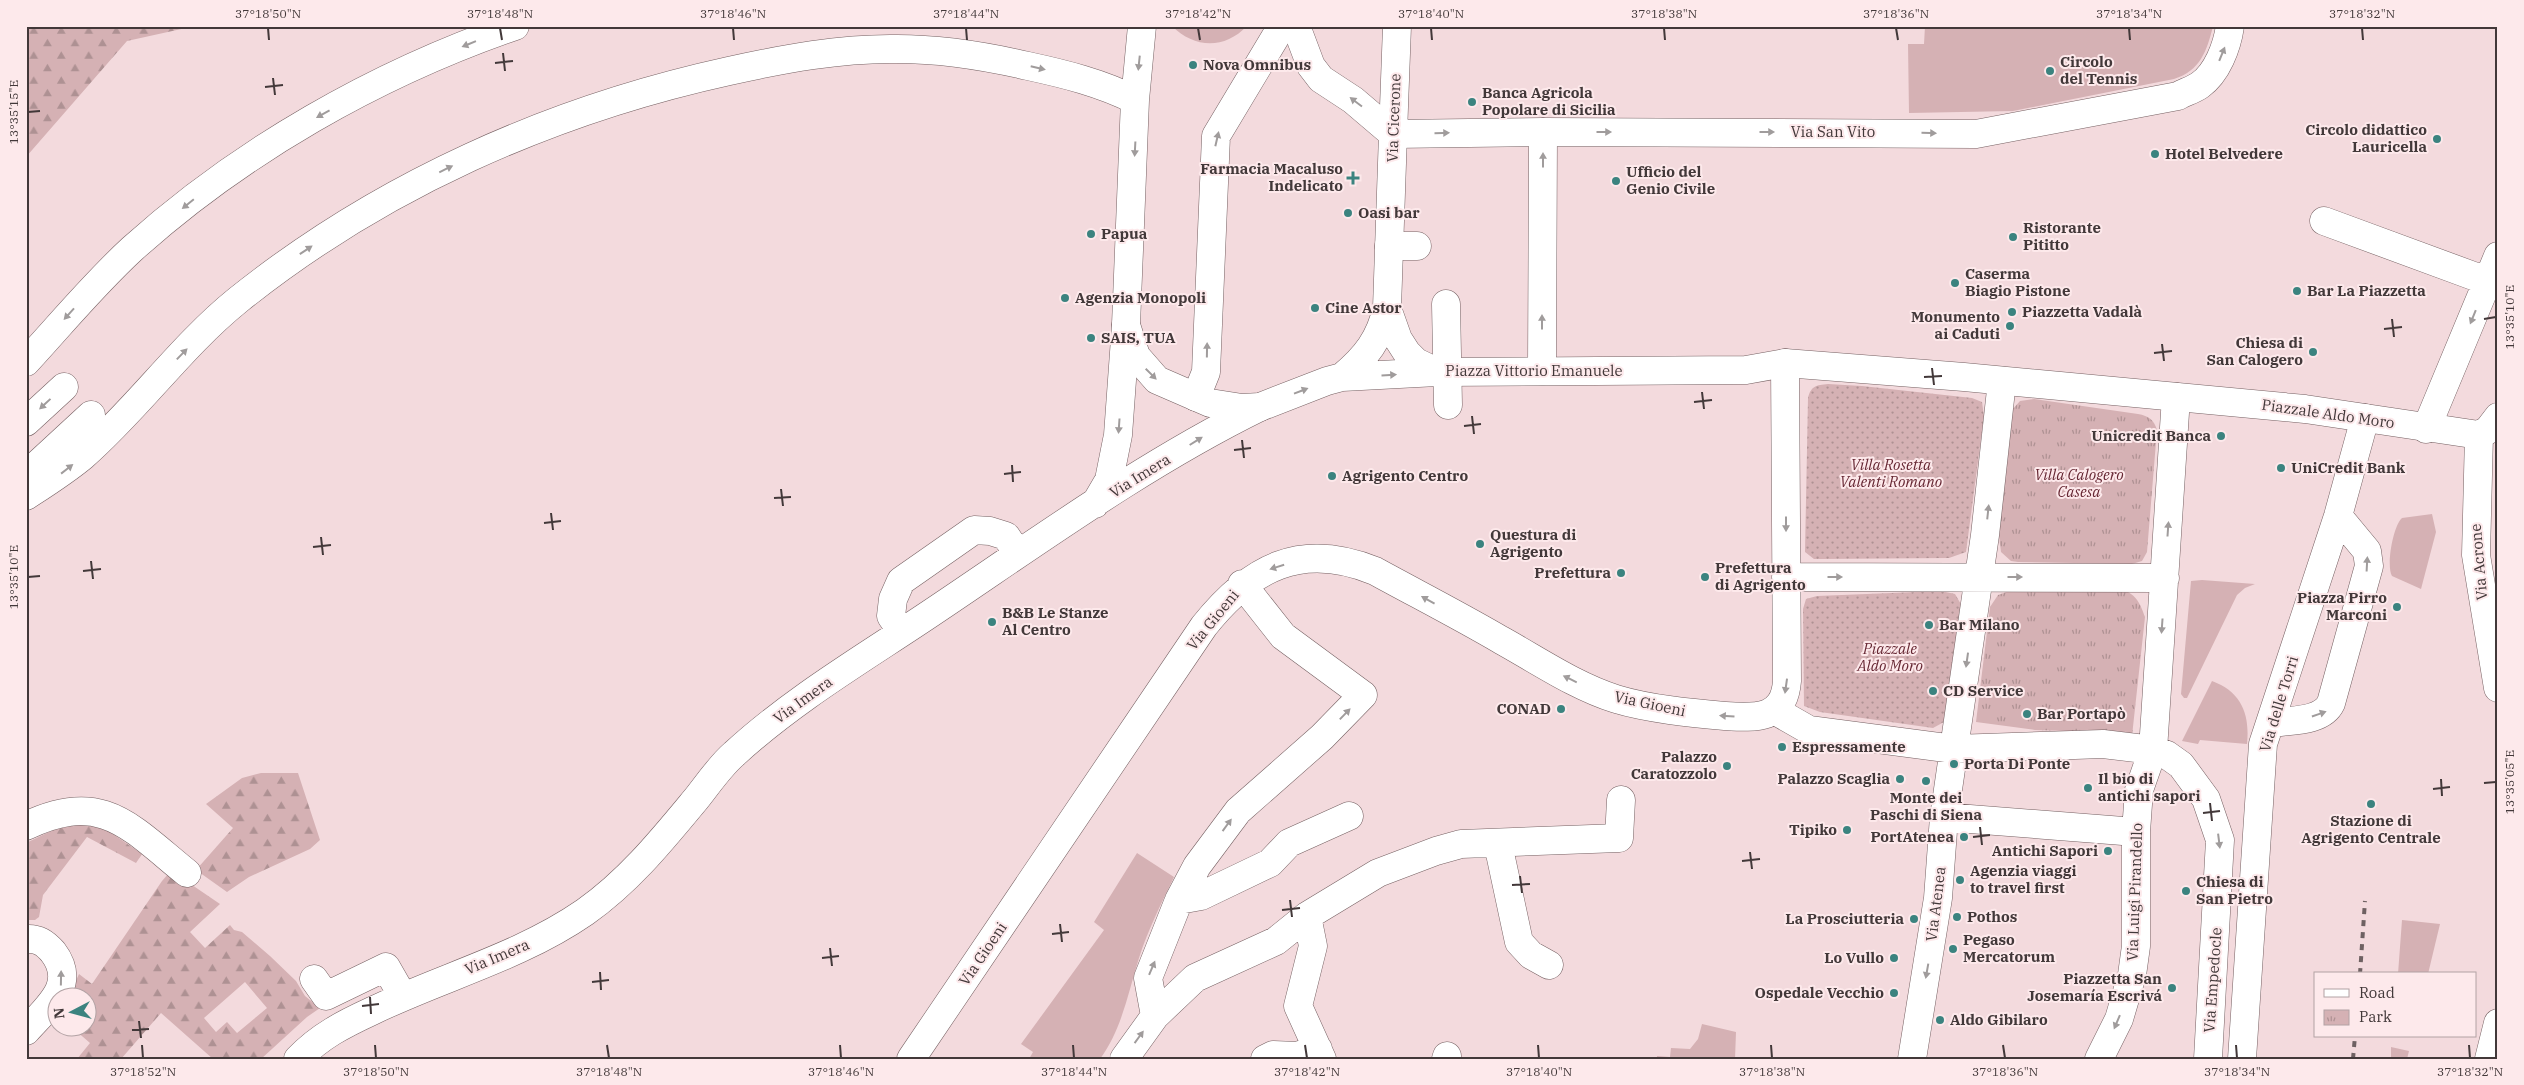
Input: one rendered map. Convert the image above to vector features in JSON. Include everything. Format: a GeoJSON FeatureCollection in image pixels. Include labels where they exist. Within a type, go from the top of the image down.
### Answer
{"type":"FeatureCollection","features":[{"type":"Feature","properties":{"kind":"street"},"geometry":{"type":"LineString","coordinates":[[26,362],[132,249],[201,193],[268,146],[352,98],[431,59],[515,26]]}},
{"type":"Feature","properties":{"kind":"street"},"geometry":{"type":"LineString","coordinates":[[1095,504],[1109,480],[1118,435],[1126,325],[1135,100],[1142,26]]}},
{"type":"Feature","properties":{"kind":"street"},"geometry":{"type":"LineString","coordinates":[[1196,397],[1206,372],[1216,136],[1282,26]]}},
{"type":"Feature","properties":{"kind":"street"},"geometry":{"type":"LineString","coordinates":[[1296,26],[1311,66],[1321,79],[1353,100],[1393,134]]}},
{"type":"Feature","properties":{"kind":"street","name":"Via Cicerone"},"geometry":{"type":"LineString","coordinates":[[1391,210],[1397,26]]}},
{"type":"Feature","properties":{"kind":"street","name":"Via San Vito"},"geometry":{"type":"LineString","coordinates":[[1393,134],[1543,132],[1976,134],[2178,96],[2199,86],[2207,78],[2219,61],[2230,26]]}},
{"type":"Feature","properties":{"kind":"street"},"geometry":{"type":"LineString","coordinates":[[26,496],[63,472],[86,453],[192,344],[236,302],[305,250],[396,193],[466,159],[533,130],[612,102],[694,78],[772,61],[896,48],[935,50],[991,58],[1109,87],[1135,100]]}},
{"type":"Feature","properties":{"kind":"street"},"geometry":{"type":"LineString","coordinates":[[1542,371],[1543,132]]}},
{"type":"Feature","properties":{"kind":"street","name":"Piazza Vittorio Emanuele"},"geometry":{"type":"LineString","coordinates":[[1391,210],[1387,308],[1398,339],[1407,353],[1416,362],[1442,372],[1746,370],[1785,363]]}},
{"type":"Feature","properties":{"kind":"street"},"geometry":{"type":"LineString","coordinates":[[2324,221],[2488,281]]}},
{"type":"Feature","properties":{"kind":"street"},"geometry":{"type":"LineString","coordinates":[[1390,246],[1417,246]]}},
{"type":"Feature","properties":{"kind":"street"},"geometry":{"type":"LineString","coordinates":[[2426,429],[2498,256]]}},
{"type":"Feature","properties":{"kind":"street"},"geometry":{"type":"LineString","coordinates":[[1446,304],[1442,372],[1448,406]]}},
{"type":"Feature","properties":{"kind":"street"},"geometry":{"type":"LineString","coordinates":[[1342,377],[1362,361],[1373,347],[1381,330],[1387,308]]}},
{"type":"Feature","properties":{"kind":"street"},"geometry":{"type":"LineString","coordinates":[[1126,325],[1130,344],[1145,368],[1157,380],[1224,407],[1260,408]]}},
{"type":"Feature","properties":{"kind":"street"},"geometry":{"type":"LineString","coordinates":[[1785,363],[1787,690],[1784,698],[1774,710],[1809,730],[1954,749],[2103,744],[2153,750],[2176,397]]}},
{"type":"Feature","properties":{"kind":"street","name":"Piazzale Aldo Moro"},"geometry":{"type":"LineString","coordinates":[[1785,363],[2002,381],[2304,410],[2426,429],[2488,426]]}},
{"type":"Feature","properties":{"kind":"street"},"geometry":{"type":"LineString","coordinates":[[1342,377],[1442,372]]}},
{"type":"Feature","properties":{"kind":"street","name":"Via Imera"},"geometry":{"type":"LineString","coordinates":[[298,1059],[331,1031],[402,995],[511,954],[585,912],[620,884],[652,852],[732,755],[812,692],[1018,554],[1207,434],[1260,408],[1342,377]]}},
{"type":"Feature","properties":{"kind":"street"},"geometry":{"type":"LineString","coordinates":[[1954,749],[1979,578],[2002,381]]}},
{"type":"Feature","properties":{"kind":"street"},"geometry":{"type":"LineString","coordinates":[[26,422],[64,387]]}},
{"type":"Feature","properties":{"kind":"street"},"geometry":{"type":"LineString","coordinates":[[26,475],[91,415]]}},
{"type":"Feature","properties":{"kind":"street","name":"Via delle Torri"},"geometry":{"type":"LineString","coordinates":[[2242,1059],[2264,744],[2338,516],[2365,418]]}},
{"type":"Feature","properties":{"kind":"street","name":"Via Acrone"},"geometry":{"type":"LineString","coordinates":[[2488,426],[2476,555],[2498,688]]}},
{"type":"Feature","properties":{"kind":"street"},"geometry":{"type":"LineString","coordinates":[[2271,723],[2320,716],[2327,711],[2331,703],[2369,566],[2367,551],[2338,516]]}},
{"type":"Feature","properties":{"kind":"street"},"geometry":{"type":"LineString","coordinates":[[902,632],[892,616],[893,599],[901,581],[974,530],[990,531],[1006,536],[1018,554]]}},
{"type":"Feature","properties":{"kind":"street","name":"Via Gioeni"},"geometry":{"type":"LineString","coordinates":[[911,1059],[1204,626],[1242,584],[1265,570],[1306,558],[1331,558],[1352,561],[1375,571],[1571,680],[1617,699],[1697,714],[1763,716],[1774,710]]}},
{"type":"Feature","properties":{"kind":"street"},"geometry":{"type":"LineString","coordinates":[[1786,577],[2165,578]]}},
{"type":"Feature","properties":{"kind":"street"},"geometry":{"type":"LineString","coordinates":[[1155,1016],[1148,978],[1179,900],[1198,866],[1238,811],[1315,744],[1363,695],[1283,636],[1242,584]]}},
{"type":"Feature","properties":{"kind":"street","name":"Via Atenea"},"geometry":{"type":"LineString","coordinates":[[1912,1059],[1938,898],[1944,817],[1954,749]]}},
{"type":"Feature","properties":{"kind":"street","name":"Via Luigi Pirandello"},"geometry":{"type":"LineString","coordinates":[[2099,1059],[2119,1019],[2132,975],[2136,946],[2136,832],[2139,790],[2153,750]]}},
{"type":"Feature","properties":{"kind":"street","name":"Via Empedocle"},"geometry":{"type":"LineString","coordinates":[[2153,750],[2167,755],[2182,765],[2195,782],[2206,799],[2220,840],[2208,1059]]}},
{"type":"Feature","properties":{"kind":"street"},"geometry":{"type":"LineString","coordinates":[[1124,1059],[1155,1016],[1195,978],[1276,941],[1307,916],[1378,874],[1436,851],[1461,844],[1619,838],[1621,800]]}},
{"type":"Feature","properties":{"kind":"street"},"geometry":{"type":"LineString","coordinates":[[26,826],[49,815],[64,811],[79,810],[110,816],[126,823],[187,872]]}},
{"type":"Feature","properties":{"kind":"street"},"geometry":{"type":"LineString","coordinates":[[1179,900],[1201,896],[1270,863],[1289,843],[1349,816]]}},
{"type":"Feature","properties":{"kind":"street"},"geometry":{"type":"LineString","coordinates":[[1944,817],[2136,832]]}},
{"type":"Feature","properties":{"kind":"street"},"geometry":{"type":"LineString","coordinates":[[1498,844],[1519,942],[1530,955],[1549,964]]}},
{"type":"Feature","properties":{"kind":"street"},"geometry":{"type":"LineString","coordinates":[[1265,1059],[1273,1056],[1320,1054],[1298,1006],[1313,946],[1307,916]]}},
{"type":"Feature","properties":{"kind":"street"},"geometry":{"type":"LineString","coordinates":[[26,1031],[60,992],[62,983],[60,965],[37,943]]}},
{"type":"Feature","properties":{"kind":"street"},"geometry":{"type":"LineString","coordinates":[[314,979],[326,996],[386,967],[402,995]]}},
{"type":"Feature","properties":{"kind":"street"},"geometry":{"type":"LineString","coordinates":[[2489,1059],[2498,1023]]}},
{"type":"Feature","properties":{"kind":"green space"},"geometry":{"type":"Polygon","coordinates":[[[26,26],[195,26],[127,41],[26,157],[26,26]]]}},
{"type":"Feature","properties":{"kind":"green space"},"geometry":{"type":"Polygon","coordinates":[[[1172,26],[1247,26],[1229,39],[1209,43],[1190,39],[1172,26]]]}},
{"type":"Feature","properties":{"kind":"green space","name":"Circolo del Tennis"},"geometry":{"type":"Polygon","coordinates":[[[1925,26],[2213,26],[2201,59],[2190,71],[2174,79],[2013,111],[1909,113],[1908,44],[1924,44],[1925,26]]]}},
{"type":"Feature","properties":{"kind":"green space","name":"Villa Rosetta Valenti Romano"},"geometry":{"type":"Polygon","coordinates":[[[1828,384],[1972,398],[1982,402],[1984,416],[1966,552],[1949,558],[1814,559],[1805,552],[1808,398],[1815,387],[1828,384]]]}},
{"type":"Feature","properties":{"kind":"green space","name":"Villa Calogero Casesa"},"geometry":{"type":"Polygon","coordinates":[[[2034,399],[2138,414],[2148,417],[2153,421],[2157,430],[2147,552],[2142,561],[2132,564],[2018,562],[2011,561],[2001,552],[1999,536],[2012,410],[2020,401],[2034,399]]]}},
{"type":"Feature","properties":{"kind":"green space"},"geometry":{"type":"Polygon","coordinates":[[[2432,514],[2436,532],[2421,589],[2392,576],[2390,571],[2391,546],[2396,529],[2402,518],[2432,514]]]}},
{"type":"Feature","properties":{"kind":"green space"},"geometry":{"type":"Polygon","coordinates":[[[2202,580],[2255,584],[2245,588],[2237,595],[2187,698],[2184,698],[2181,694],[2191,581],[2202,580]]]}},
{"type":"Feature","properties":{"kind":"green space"},"geometry":{"type":"Polygon","coordinates":[[[2012,590],[2124,590],[2135,597],[2145,617],[2132,736],[2096,732],[2035,730],[1976,722],[1990,607],[1998,595],[2012,590]]]}},
{"type":"Feature","properties":{"kind":"green space","name":"Piazzale Aldo Moro"},"geometry":{"type":"Polygon","coordinates":[[[1941,591],[1955,594],[1962,606],[1944,722],[1933,728],[1820,712],[1804,706],[1803,609],[1806,599],[1817,596],[1941,591]]]}},
{"type":"Feature","properties":{"kind":"green space"},"geometry":{"type":"Polygon","coordinates":[[[2212,681],[2231,691],[2242,706],[2247,723],[2247,744],[2200,740],[2198,744],[2182,741],[2212,681]]]}},
{"type":"Feature","properties":{"kind":"green space"},"geometry":{"type":"Polygon","coordinates":[[[261,773],[298,773],[320,840],[310,849],[249,877],[227,892],[196,870],[233,828],[206,804],[242,778],[261,773]]]}},
{"type":"Feature","properties":{"kind":"green space"},"geometry":{"type":"Polygon","coordinates":[[[74,820],[107,830],[142,854],[136,863],[87,837],[43,895],[39,917],[35,920],[26,920],[26,843],[74,820]]]}},
{"type":"Feature","properties":{"kind":"green space"},"geometry":{"type":"Polygon","coordinates":[[[1137,853],[1174,877],[1146,937],[1124,1010],[1108,1047],[1100,1059],[1029,1059],[1033,1052],[1021,1044],[1104,930],[1094,922],[1137,853]]]}},
{"type":"Feature","properties":{"kind":"green space"},"geometry":{"type":"Polygon","coordinates":[[[173,872],[220,904],[190,932],[205,948],[230,925],[234,930],[242,932],[270,956],[296,981],[305,996],[320,1008],[307,1017],[261,1059],[213,1059],[161,1013],[121,1059],[77,1059],[90,1043],[84,1038],[98,1038],[98,988],[73,988],[79,974],[92,984],[169,873],[173,872]],[[245,982],[204,1018],[216,1032],[227,1022],[237,1033],[267,1008],[245,982]]]}},
{"type":"Feature","properties":{"kind":"green space"},"geometry":{"type":"Polygon","coordinates":[[[2402,920],[2440,924],[2428,972],[2398,972],[2402,920]]]}},
{"type":"Feature","properties":{"kind":"green space"},"geometry":{"type":"Polygon","coordinates":[[[1702,1024],[1736,1032],[1735,1059],[1657,1059],[1657,1056],[1670,1057],[1671,1048],[1690,1049],[1698,1039],[1702,1024]]]}},
{"type":"Feature","properties":{"kind":"green space"},"geometry":{"type":"Polygon","coordinates":[[[2391,1047],[2409,1051],[2407,1059],[2391,1059],[2391,1047]]]}},
{"type":"Feature","properties":{"kind":"railway"},"geometry":{"type":"LineString","coordinates":[[2360,972],[2365,901]]}},
{"type":"Feature","properties":{"kind":"railway"},"geometry":{"type":"LineString","coordinates":[[2353,1059],[2355,1038]]}},
{"type":"Feature","properties":{"kind":"place","name":"Nova Omnibus"},"geometry":{"type":"Point","coordinates":[1193,65]}},
{"type":"Feature","properties":{"kind":"place","name":"Circolo del Tennis"},"geometry":{"type":"Point","coordinates":[2050,71]}},
{"type":"Feature","properties":{"kind":"place","name":"Banca Agricola Popolare di Sicilia"},"geometry":{"type":"Point","coordinates":[1472,102]}},
{"type":"Feature","properties":{"kind":"place","name":"Circolo didattico Lauricella"},"geometry":{"type":"Point","coordinates":[2437,139]}},
{"type":"Feature","properties":{"kind":"place","name":"Hotel Belvedere"},"geometry":{"type":"Point","coordinates":[2155,154]}},
{"type":"Feature","properties":{"kind":"place","name":"Farmacia Macaluso Indelicato"},"geometry":{"type":"Point","coordinates":[1353,178]}},
{"type":"Feature","properties":{"kind":"place","name":"Ufficio del Genio Civile"},"geometry":{"type":"Point","coordinates":[1616,181]}},
{"type":"Feature","properties":{"kind":"place","name":"Oasi bar"},"geometry":{"type":"Point","coordinates":[1348,213]}},
{"type":"Feature","properties":{"kind":"place","name":"Papua"},"geometry":{"type":"Point","coordinates":[1091,234]}},
{"type":"Feature","properties":{"kind":"place","name":"Ristorante Pititto"},"geometry":{"type":"Point","coordinates":[2013,237]}},
{"type":"Feature","properties":{"kind":"place","name":"Caserma Biagio Pistone"},"geometry":{"type":"Point","coordinates":[1955,283]}},
{"type":"Feature","properties":{"kind":"place","name":"Bar La Piazzetta"},"geometry":{"type":"Point","coordinates":[2297,291]}},
{"type":"Feature","properties":{"kind":"place","name":"Agenzia Monopoli"},"geometry":{"type":"Point","coordinates":[1065,298]}},
{"type":"Feature","properties":{"kind":"place","name":"Cine Astor"},"geometry":{"type":"Point","coordinates":[1315,308]}},
{"type":"Feature","properties":{"kind":"place","name":"Piazzetta Vadalà"},"geometry":{"type":"Point","coordinates":[2012,312]}},
{"type":"Feature","properties":{"kind":"place","name":"Monumento ai Caduti"},"geometry":{"type":"Point","coordinates":[2010,326]}},
{"type":"Feature","properties":{"kind":"place","name":"SAIS, TUA"},"geometry":{"type":"Point","coordinates":[1091,338]}},
{"type":"Feature","properties":{"kind":"place","name":"Chiesa di San Calogero"},"geometry":{"type":"Point","coordinates":[2313,352]}},
{"type":"Feature","properties":{"kind":"place","name":"Unicredit Banca"},"geometry":{"type":"Point","coordinates":[2221,436]}},
{"type":"Feature","properties":{"kind":"place","name":"UniCredit Bank"},"geometry":{"type":"Point","coordinates":[2281,468]}},
{"type":"Feature","properties":{"kind":"place","name":"Agrigento Centro"},"geometry":{"type":"Point","coordinates":[1332,476]}},
{"type":"Feature","properties":{"kind":"place","name":"Questura di Agrigento"},"geometry":{"type":"Point","coordinates":[1480,544]}},
{"type":"Feature","properties":{"kind":"place","name":"Prefettura"},"geometry":{"type":"Point","coordinates":[1621,573]}},
{"type":"Feature","properties":{"kind":"place","name":"Prefettura di Agrigento"},"geometry":{"type":"Point","coordinates":[1705,577]}},
{"type":"Feature","properties":{"kind":"place","name":"Piazza Pirro Marconi"},"geometry":{"type":"Point","coordinates":[2397,607]}},
{"type":"Feature","properties":{"kind":"place","name":"B&B Le Stanze Al Centro"},"geometry":{"type":"Point","coordinates":[992,622]}},
{"type":"Feature","properties":{"kind":"place","name":"Bar Milano"},"geometry":{"type":"Point","coordinates":[1929,625]}},
{"type":"Feature","properties":{"kind":"place","name":"CD Service"},"geometry":{"type":"Point","coordinates":[1933,691]}},
{"type":"Feature","properties":{"kind":"place","name":"CONAD"},"geometry":{"type":"Point","coordinates":[1561,709]}},
{"type":"Feature","properties":{"kind":"place","name":"Bar Portapò"},"geometry":{"type":"Point","coordinates":[2027,714]}},
{"type":"Feature","properties":{"kind":"place","name":"Espressamente"},"geometry":{"type":"Point","coordinates":[1782,747]}},
{"type":"Feature","properties":{"kind":"place","name":"Porta Di Ponte"},"geometry":{"type":"Point","coordinates":[1954,764]}},
{"type":"Feature","properties":{"kind":"place","name":"Palazzo Caratozzolo"},"geometry":{"type":"Point","coordinates":[1727,766]}},
{"type":"Feature","properties":{"kind":"place","name":"Palazzo Scaglia"},"geometry":{"type":"Point","coordinates":[1900,779]}},
{"type":"Feature","properties":{"kind":"place","name":"Monte dei Paschi di Siena"},"geometry":{"type":"Point","coordinates":[1926,781]}},
{"type":"Feature","properties":{"kind":"place","name":"Il bio di antichi sapori"},"geometry":{"type":"Point","coordinates":[2088,788]}},
{"type":"Feature","properties":{"kind":"place","name":"Stazione di Agrigento Centrale"},"geometry":{"type":"Point","coordinates":[2371,804]}},
{"type":"Feature","properties":{"kind":"place","name":"Tipiko"},"geometry":{"type":"Point","coordinates":[1847,830]}},
{"type":"Feature","properties":{"kind":"place","name":"PortAtenea"},"geometry":{"type":"Point","coordinates":[1964,837]}},
{"type":"Feature","properties":{"kind":"place","name":"Antichi Sapori"},"geometry":{"type":"Point","coordinates":[2108,851]}},
{"type":"Feature","properties":{"kind":"place","name":"Agenzia viaggi to travel first"},"geometry":{"type":"Point","coordinates":[1960,880]}},
{"type":"Feature","properties":{"kind":"place","name":"Chiesa di San Pietro"},"geometry":{"type":"Point","coordinates":[2186,891]}},
{"type":"Feature","properties":{"kind":"place","name":"Pothos"},"geometry":{"type":"Point","coordinates":[1957,917]}},
{"type":"Feature","properties":{"kind":"place","name":"La Prosciutteria"},"geometry":{"type":"Point","coordinates":[1914,919]}},
{"type":"Feature","properties":{"kind":"place","name":"Pegaso Mercatorum"},"geometry":{"type":"Point","coordinates":[1953,949]}},
{"type":"Feature","properties":{"kind":"place","name":"Lo Vullo"},"geometry":{"type":"Point","coordinates":[1894,958]}},
{"type":"Feature","properties":{"kind":"place","name":"Piazzetta San Josemaría Escrivá"},"geometry":{"type":"Point","coordinates":[2172,988]}},
{"type":"Feature","properties":{"kind":"place","name":"Ospedale Vecchio"},"geometry":{"type":"Point","coordinates":[1894,993]}},
{"type":"Feature","properties":{"kind":"place","name":"Aldo Gibilaro"},"geometry":{"type":"Point","coordinates":[1940,1020]}}]}
